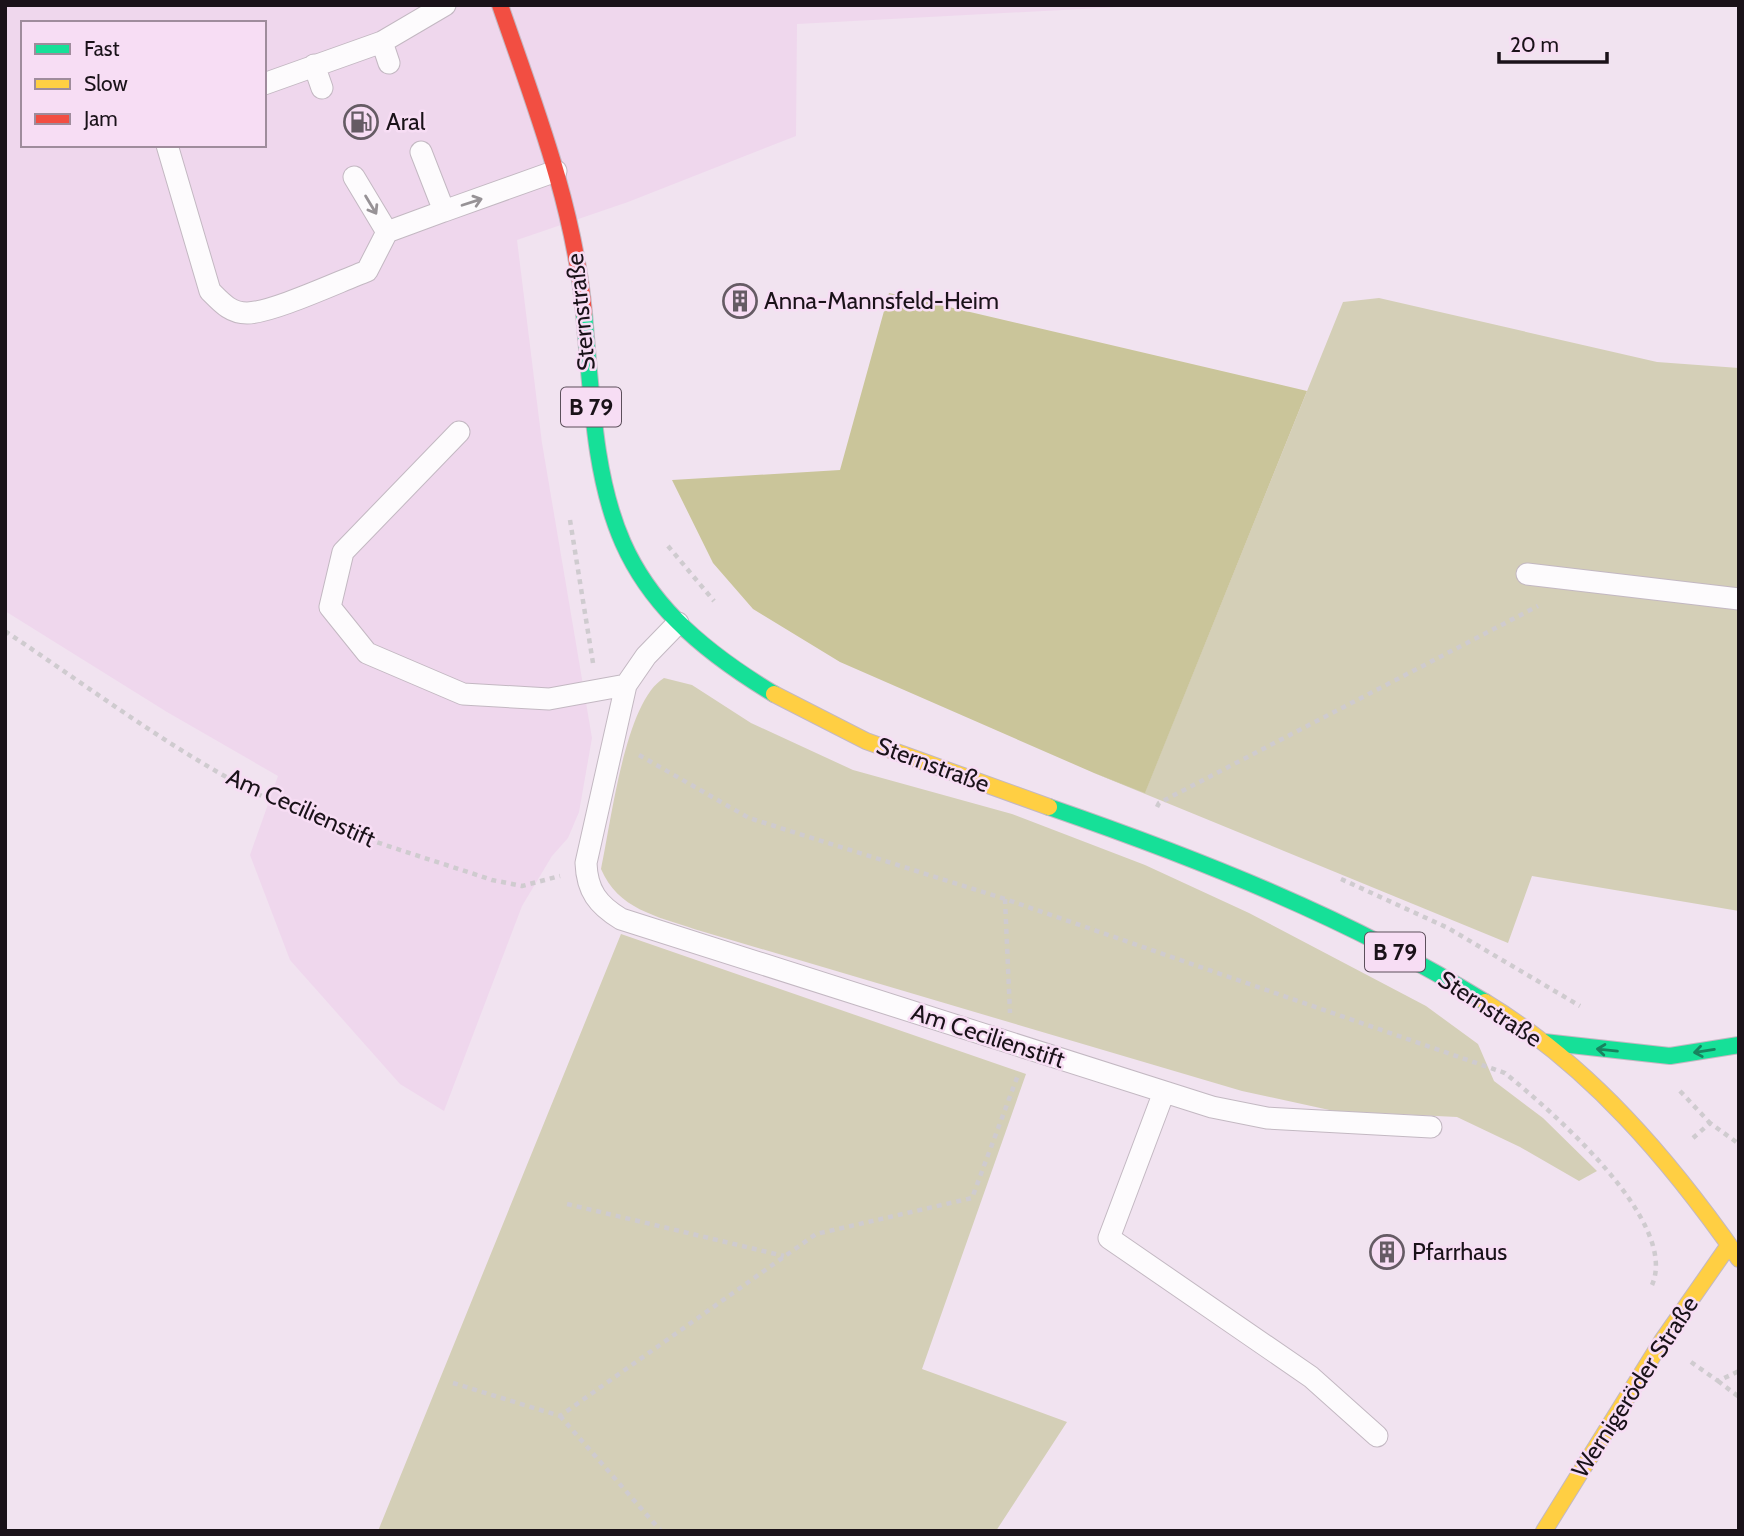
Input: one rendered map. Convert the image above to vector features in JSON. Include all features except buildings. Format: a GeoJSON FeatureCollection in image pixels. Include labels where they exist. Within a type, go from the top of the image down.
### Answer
{"type":"FeatureCollection","features":[{"type":"Feature","properties":{"kind":"main road","name":"Sternstraße"},"geometry":{"type":"LineString","coordinates":[[500,5],[556,172],[577,254],[593,444],[601,488],[615,530],[637,574],[678,623],[761,690],[828,725],[1143,841],[1378,943],[1496,1008],[1544,1042],[1614,1107],[1665,1163],[1729,1245]]}},
{"type":"Feature","properties":{"kind":"main road"},"geometry":{"type":"LineString","coordinates":[[1544,1042],[1670,1056],[1739,1045]]}},
{"type":"Feature","properties":{"kind":"main road","name":"B 79"},"geometry":{"type":"LineString","coordinates":[[1729,1245],[1739,1259]]}},
{"type":"Feature","properties":{"kind":"main road","name":"Wernigeröder Straße"},"geometry":{"type":"LineString","coordinates":[[1544,1531],[1662,1341],[1729,1245]]}},
{"type":"Feature","properties":{"kind":"lane"},"geometry":{"type":"LineString","coordinates":[[266,83],[382,42],[445,5]]}},
{"type":"Feature","properties":{"kind":"lane"},"geometry":{"type":"LineString","coordinates":[[382,42],[389,62]]}},
{"type":"Feature","properties":{"kind":"lane"},"geometry":{"type":"LineString","coordinates":[[314,65],[322,88]]}},
{"type":"Feature","properties":{"kind":"lane"},"geometry":{"type":"LineString","coordinates":[[168,147],[210,291],[226,308],[246,313],[265,309],[367,271],[387,232],[556,172]]}},
{"type":"Feature","properties":{"kind":"lane"},"geometry":{"type":"LineString","coordinates":[[421,152],[444,211]]}},
{"type":"Feature","properties":{"kind":"lane"},"geometry":{"type":"LineString","coordinates":[[354,177],[387,232]]}},
{"type":"Feature","properties":{"kind":"lane"},"geometry":{"type":"LineString","coordinates":[[459,432],[343,552],[330,607],[367,653],[463,694],[549,699],[626,685]]}},
{"type":"Feature","properties":{"kind":"lane"},"geometry":{"type":"LineString","coordinates":[[1527,574],[1739,599]]}},
{"type":"Feature","properties":{"kind":"lane","name":"Am Cecilienstift"},"geometry":{"type":"LineString","coordinates":[[678,623],[646,656],[626,685],[611,740],[586,863],[587,881],[593,896],[604,909],[621,919],[1212,1107],[1267,1118],[1431,1127]]}},
{"type":"Feature","properties":{"kind":"lane"},"geometry":{"type":"LineString","coordinates":[[1164,1092],[1108,1238],[1311,1377],[1377,1436]]}},
{"type":"Feature","properties":{"kind":"path"},"geometry":{"type":"LineString","coordinates":[[664,540],[718,606]]}},
{"type":"Feature","properties":{"kind":"path"},"geometry":{"type":"LineString","coordinates":[[1143,841],[1158,803],[1585,582]]}},
{"type":"Feature","properties":{"kind":"path","name":"Am Cecilienstift"},"geometry":{"type":"LineString","coordinates":[[5,631],[210,767],[253,791],[317,820],[492,880],[522,886],[550,881],[586,863]]}},
{"type":"Feature","properties":{"kind":"path"},"geometry":{"type":"LineString","coordinates":[[611,740],[749,818],[1004,899],[1506,1073],[1543,1104],[1629,1195],[1654,1239],[1656,1277],[1651,1289]]}},
{"type":"Feature","properties":{"kind":"path"},"geometry":{"type":"LineString","coordinates":[[1339,878],[1448,928],[1589,1010]]}},
{"type":"Feature","properties":{"kind":"path"},"geometry":{"type":"LineString","coordinates":[[1004,899],[1009,984]]}},
{"type":"Feature","properties":{"kind":"path"},"geometry":{"type":"LineString","coordinates":[[560,1416],[816,1234],[972,1198],[1028,1049]]}},
{"type":"Feature","properties":{"kind":"path"},"geometry":{"type":"LineString","coordinates":[[567,1204],[784,1256]]}},
{"type":"Feature","properties":{"kind":"path"},"geometry":{"type":"LineString","coordinates":[[1718,1381],[1739,1397]]}},
{"type":"Feature","properties":{"kind":"path"},"geometry":{"type":"LineString","coordinates":[[453,1383],[560,1416],[661,1531]]}},
{"type":"Feature","properties":{"kind":"shaded area"},"geometry":{"type":"Polygon","coordinates":[[[5,5],[1157,5],[797,24],[796,136],[628,202],[517,240],[542,443],[592,738],[579,812],[568,838],[552,856],[522,906],[444,1111],[400,1084],[290,960],[250,855],[278,776],[167,712],[5,611],[5,5]]]}},
{"type":"Feature","properties":{"kind":"shaded area"},"geometry":{"type":"Polygon","coordinates":[[[889,293],[1307,391],[1145,793],[840,662],[753,609],[713,563],[672,480],[840,470],[889,293]]]}},
{"type":"Feature","properties":{"kind":"shaded area"},"geometry":{"type":"Polygon","coordinates":[[[1379,298],[1657,362],[1739,368],[1739,911],[1532,876],[1508,943],[1094,773],[1145,792],[1343,302],[1379,298]]]}},
{"type":"Feature","properties":{"kind":"shaded area"},"geometry":{"type":"Polygon","coordinates":[[[664,678],[692,685],[751,723],[853,770],[1012,814],[1145,865],[1249,913],[1426,1006],[1478,1044],[1494,1081],[1543,1118],[1597,1171],[1579,1181],[1520,1147],[1457,1117],[1334,1111],[1242,1091],[694,929],[640,909],[617,893],[601,869],[615,794],[630,736],[639,711],[651,691],[664,678]]]}},
{"type":"Feature","properties":{"kind":"shaded area"},"geometry":{"type":"Polygon","coordinates":[[[621,934],[1026,1074],[922,1369],[1067,1422],[996,1531],[378,1531],[621,934]]]}},
{"type":"Feature","properties":{"kind":"traffic: fast"},"geometry":{"type":"LineString","coordinates":[[584,313],[596,437],[605,488],[619,534],[641,577],[673,616],[716,655],[774,694]]}},
{"type":"Feature","properties":{"kind":"traffic: fast"},"geometry":{"type":"LineString","coordinates":[[1049,807],[1272,892],[1381,943],[1485,1002]]}},
{"type":"Feature","properties":{"kind":"traffic: fast"},"geometry":{"type":"LineString","coordinates":[[1544,1042],[1670,1056],[1739,1045]]}},
{"type":"Feature","properties":{"kind":"traffic: slow"},"geometry":{"type":"LineString","coordinates":[[774,694],[866,741],[1049,807]]}},
{"type":"Feature","properties":{"kind":"traffic: slow"},"geometry":{"type":"LineString","coordinates":[[1485,1002],[1559,1055],[1625,1117],[1685,1186],[1739,1259]]}},
{"type":"Feature","properties":{"kind":"traffic: slow"},"geometry":{"type":"LineString","coordinates":[[1544,1531],[1662,1341],[1729,1245]]}},
{"type":"Feature","properties":{"kind":"traffic: jam"},"geometry":{"type":"LineString","coordinates":[[500,5],[562,195],[572,234],[584,313]]}},
{"type":"Feature","properties":{"kind":"place","name":"Aral"},"geometry":{"type":"Point","coordinates":[361,122]}},
{"type":"Feature","properties":{"kind":"place","name":"Anna-Mannsfeld-Heim"},"geometry":{"type":"Point","coordinates":[740,301]}},
{"type":"Feature","properties":{"kind":"place","name":"Pfarrhaus"},"geometry":{"type":"Point","coordinates":[1387,1252]}}]}
